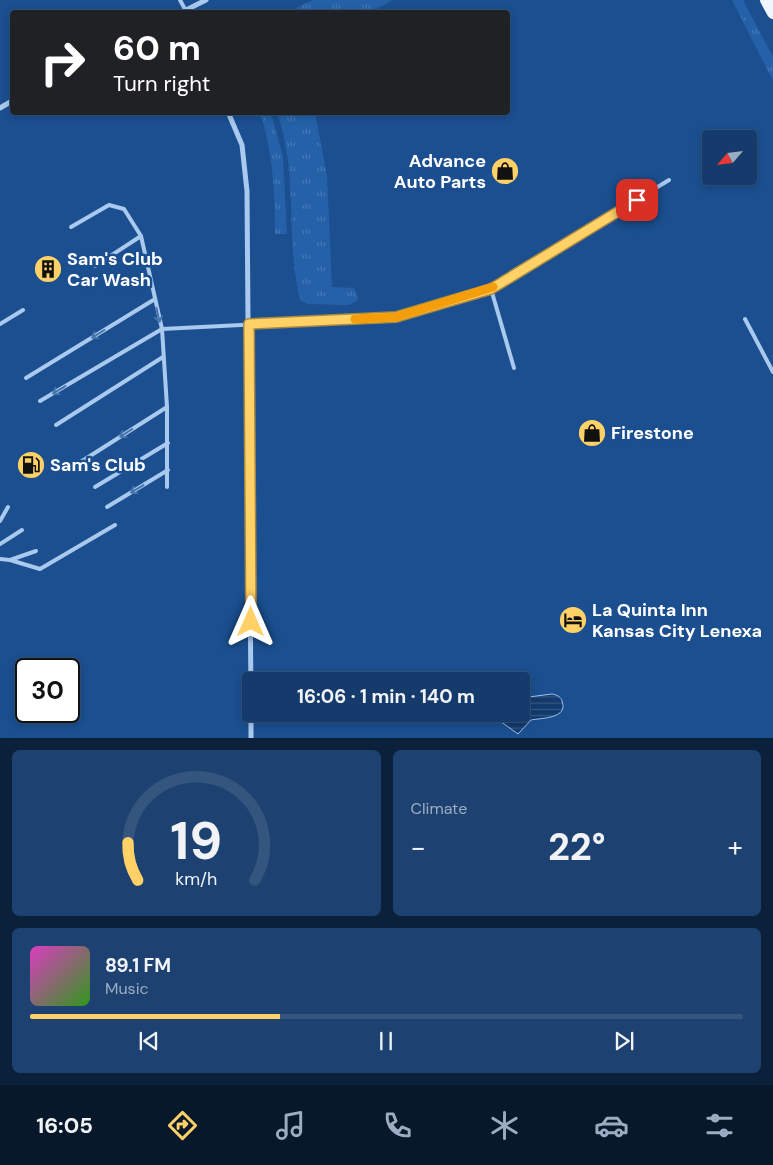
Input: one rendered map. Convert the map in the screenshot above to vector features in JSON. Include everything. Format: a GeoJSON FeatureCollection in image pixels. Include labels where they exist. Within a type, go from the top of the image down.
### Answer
{"type":"FeatureCollection","features":[{"type":"Feature","properties":{"kind":"main road"},"geometry":{"type":"LineString","coordinates":[[766,0],[773,13]]}},
{"type":"Feature","properties":{"kind":"street"},"geometry":{"type":"LineString","coordinates":[[188,10],[206,0]]}},
{"type":"Feature","properties":{"kind":"street"},"geometry":{"type":"LineString","coordinates":[[229,115],[242,145],[247,191],[251,672]]}},
{"type":"Feature","properties":{"kind":"street"},"geometry":{"type":"LineString","coordinates":[[251,722],[251,738]]}},
{"type":"Feature","properties":{"kind":"lane"},"geometry":{"type":"LineString","coordinates":[[40,401],[162,329],[396,317],[491,289],[669,180]]}},
{"type":"Feature","properties":{"kind":"lane"},"geometry":{"type":"LineString","coordinates":[[71,227],[109,205],[124,209],[141,236],[162,329],[167,407],[167,487]]}},
{"type":"Feature","properties":{"kind":"lane"},"geometry":{"type":"LineString","coordinates":[[95,266],[141,236]]}},
{"type":"Feature","properties":{"kind":"lane"},"geometry":{"type":"LineString","coordinates":[[491,289],[514,368]]}},
{"type":"Feature","properties":{"kind":"lane"},"geometry":{"type":"LineString","coordinates":[[26,378],[155,299]]}},
{"type":"Feature","properties":{"kind":"lane"},"geometry":{"type":"LineString","coordinates":[[0,324],[23,310]]}},
{"type":"Feature","properties":{"kind":"lane"},"geometry":{"type":"LineString","coordinates":[[744,319],[773,372]]}},
{"type":"Feature","properties":{"kind":"lane"},"geometry":{"type":"LineString","coordinates":[[56,425],[163,356]]}},
{"type":"Feature","properties":{"kind":"lane"},"geometry":{"type":"LineString","coordinates":[[79,463],[167,407]]}},
{"type":"Feature","properties":{"kind":"lane"},"geometry":{"type":"LineString","coordinates":[[94,487],[168,443]]}},
{"type":"Feature","properties":{"kind":"lane"},"geometry":{"type":"LineString","coordinates":[[107,507],[168,470]]}},
{"type":"Feature","properties":{"kind":"lane"},"geometry":{"type":"LineString","coordinates":[[0,521],[8,507]]}},
{"type":"Feature","properties":{"kind":"lane"},"geometry":{"type":"LineString","coordinates":[[0,559],[40,569],[115,525]]}},
{"type":"Feature","properties":{"kind":"lane"},"geometry":{"type":"LineString","coordinates":[[0,544],[22,530]]}},
{"type":"Feature","properties":{"kind":"lane"},"geometry":{"type":"LineString","coordinates":[[10,560],[36,551]]}},
{"type":"Feature","properties":{"kind":"green space"},"geometry":{"type":"Polygon","coordinates":[[[313,0],[393,0],[375,10],[292,10],[313,0]]]}},
{"type":"Feature","properties":{"kind":"green space"},"geometry":{"type":"Polygon","coordinates":[[[732,0],[743,0],[773,57],[773,81],[732,0]]]}},
{"type":"Feature","properties":{"kind":"green space"},"geometry":{"type":"Polygon","coordinates":[[[261,115],[272,115],[283,157],[287,234],[275,234],[272,173],[261,115]]]}},
{"type":"Feature","properties":{"kind":"green space"},"geometry":{"type":"Polygon","coordinates":[[[278,115],[315,115],[327,175],[332,287],[354,288],[358,297],[357,301],[349,305],[308,304],[300,300],[293,254],[290,183],[284,136],[278,115]]]}},
{"type":"Feature","properties":{"kind":"shaded area"},"geometry":{"type":"Polygon","coordinates":[[[552,694],[561,698],[563,707],[558,714],[530,721],[530,697],[552,694]]]}},
{"type":"Feature","properties":{"kind":"shaded area"},"geometry":{"type":"Polygon","coordinates":[[[501,722],[529,722],[518,734],[501,722]]]}},
{"type":"Feature","properties":{"kind":"slow traffic"},"geometry":{"type":"LineString","coordinates":[[355,319],[396,317],[493,287]]}},
{"type":"Feature","properties":{"kind":"place","name":"Advance Auto Parts"},"geometry":{"type":"Point","coordinates":[505,171]}},
{"type":"Feature","properties":{"kind":"place","name":"Sam's Club Car Wash"},"geometry":{"type":"Point","coordinates":[48,269]}},
{"type":"Feature","properties":{"kind":"place","name":"Firestone"},"geometry":{"type":"Point","coordinates":[592,433]}},
{"type":"Feature","properties":{"kind":"place","name":"Sam's Club"},"geometry":{"type":"Point","coordinates":[31,465]}},
{"type":"Feature","properties":{"kind":"place","name":"La Quinta Inn Kansas City Lenexa"},"geometry":{"type":"Point","coordinates":[573,620]}},
{"type":"Feature","properties":{"kind":"route"},"geometry":{"type":"LineString","coordinates":[[251,622],[249,324],[396,317],[491,289],[637,200]]}}]}
